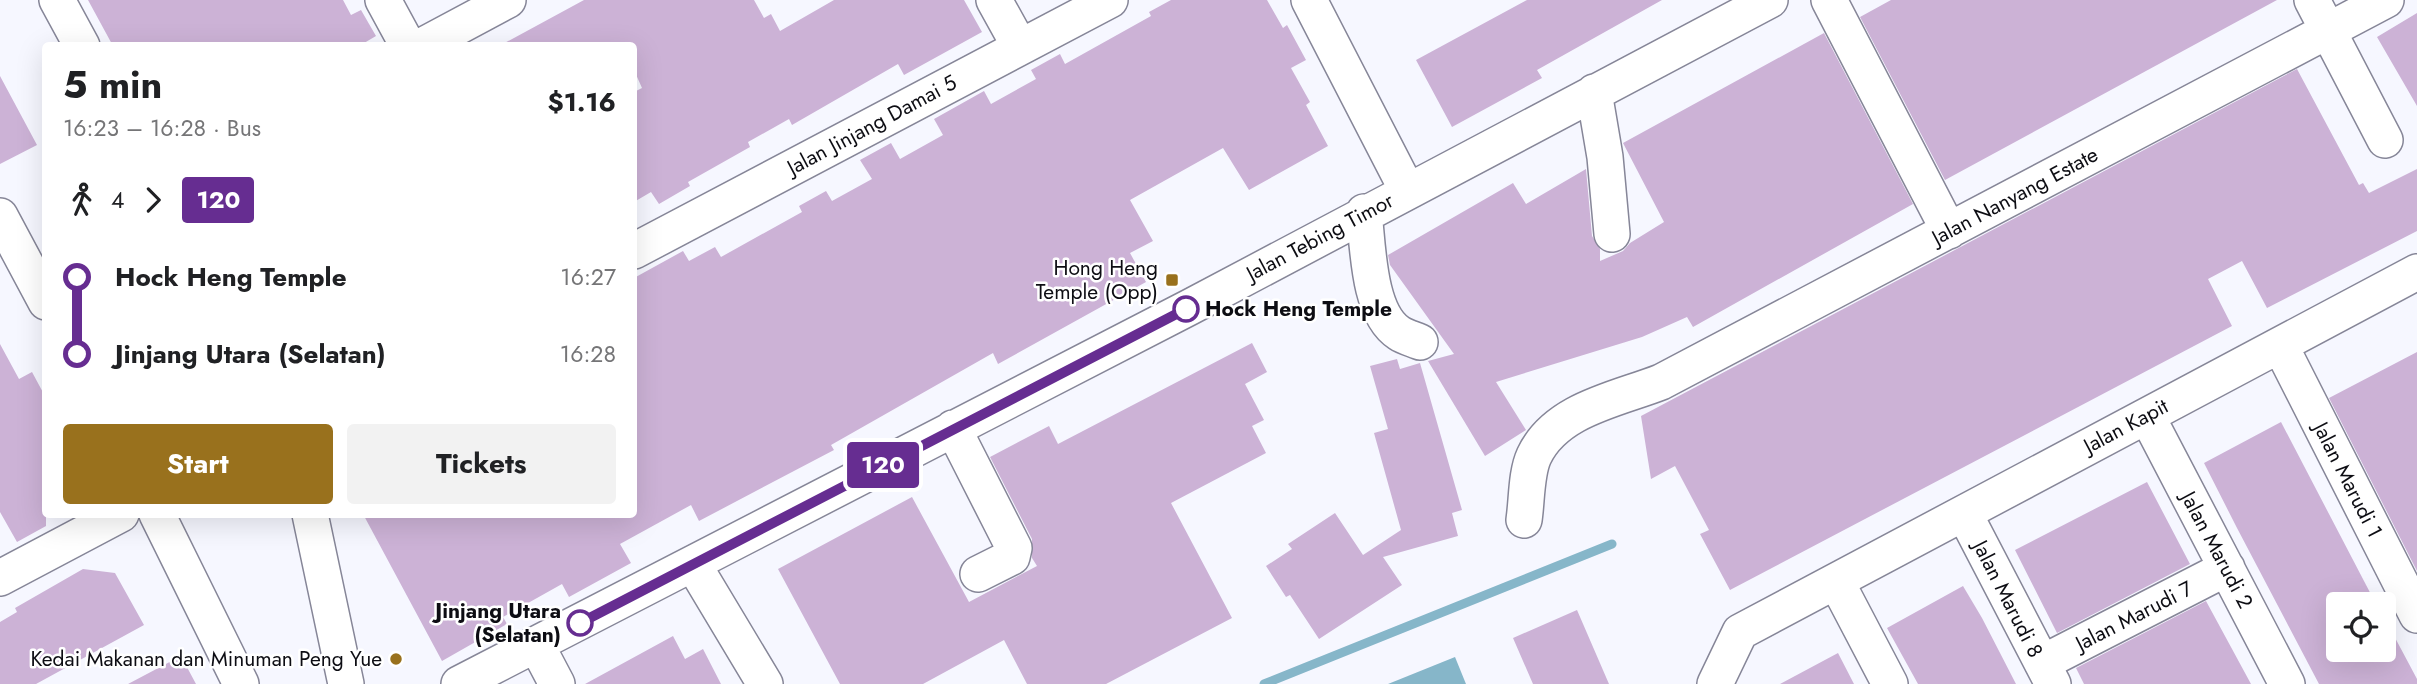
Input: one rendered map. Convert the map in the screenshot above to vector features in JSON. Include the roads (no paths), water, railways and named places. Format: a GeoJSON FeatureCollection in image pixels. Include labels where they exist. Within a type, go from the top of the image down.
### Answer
{"type":"FeatureCollection","features":[{"type":"Feature","properties":{"kind":"street"},"geometry":{"type":"LineString","coordinates":[[57,0],[80,42]]}},
{"type":"Feature","properties":{"kind":"street"},"geometry":{"type":"LineString","coordinates":[[383,0],[406,42]]}},
{"type":"Feature","properties":{"kind":"street"},"geometry":{"type":"LineString","coordinates":[[429,42],[508,0]]}},
{"type":"Feature","properties":{"kind":"street"},"geometry":{"type":"LineString","coordinates":[[995,0],[1020,47]]}},
{"type":"Feature","properties":{"kind":"street","name":"Jalan Jinjang Damai 5"},"geometry":{"type":"LineString","coordinates":[[637,248],[1110,0]]}},
{"type":"Feature","properties":{"kind":"street"},"geometry":{"type":"LineString","coordinates":[[1309,0],[1407,190]]}},
{"type":"Feature","properties":{"kind":"street","name":"Jalan Tebing Timor"},"geometry":{"type":"LineString","coordinates":[[459,684],[1190,307],[1364,212],[1770,0]]}},
{"type":"Feature","properties":{"kind":"street"},"geometry":{"type":"LineString","coordinates":[[1829,0],[1949,231]]}},
{"type":"Feature","properties":{"kind":"street"},"geometry":{"type":"LineString","coordinates":[[2312,0],[2385,140]]}},
{"type":"Feature","properties":{"kind":"street","name":"Jalan Nanyang Estate"},"geometry":{"type":"LineString","coordinates":[[1524,520],[1533,458],[1546,438],[1566,421],[1606,400],[1661,382],[2386,0]]}},
{"type":"Feature","properties":{"kind":"street"},"geometry":{"type":"LineString","coordinates":[[1594,92],[1605,157],[1612,234]]}},
{"type":"Feature","properties":{"kind":"street"},"geometry":{"type":"LineString","coordinates":[[1364,212],[1375,296],[1384,316],[1398,333],[1420,342]]}},
{"type":"Feature","properties":{"kind":"street"},"geometry":{"type":"LineString","coordinates":[[0,216],[42,295]]}},
{"type":"Feature","properties":{"kind":"street","name":"Jalan Kapit"},"geometry":{"type":"LineString","coordinates":[[1715,684],[1740,632],[2417,272]]}},
{"type":"Feature","properties":{"kind":"street","name":"Jalan Marudi 1"},"geometry":{"type":"LineString","coordinates":[[2280,345],[2417,615]]}},
{"type":"Feature","properties":{"kind":"street","name":"Jalan Marudi 2"},"geometry":{"type":"LineString","coordinates":[[2147,416],[2287,684]]}},
{"type":"Feature","properties":{"kind":"street"},"geometry":{"type":"LineString","coordinates":[[953,428],[1014,548],[1012,556],[978,574]]}},
{"type":"Feature","properties":{"kind":"street","name":"Jalan Marudi 8"},"geometry":{"type":"LineString","coordinates":[[1964,513],[2047,674]]}},
{"type":"Feature","properties":{"kind":"street"},"geometry":{"type":"LineString","coordinates":[[0,578],[113,518]]}},
{"type":"Feature","properties":{"kind":"street"},"geometry":{"type":"LineString","coordinates":[[158,518],[241,684]]}},
{"type":"Feature","properties":{"kind":"street"},"geometry":{"type":"LineString","coordinates":[[311,518],[346,684]]}},
{"type":"Feature","properties":{"kind":"street"},"geometry":{"type":"LineString","coordinates":[[693,564],[765,684]]}},
{"type":"Feature","properties":{"kind":"street","name":"Jalan Marudi 7"},"geometry":{"type":"LineString","coordinates":[[2047,674],[2227,568]]}},
{"type":"Feature","properties":{"kind":"street"},"geometry":{"type":"LineString","coordinates":[[1836,581],[1890,684]]}},
{"type":"Feature","properties":{"kind":"street"},"geometry":{"type":"LineString","coordinates":[[537,646],[557,684]]}},
{"type":"Feature","properties":{"kind":"water"},"geometry":{"type":"Polygon","coordinates":[[[1455,657],[1466,684],[1388,684],[1455,657]]]}},
{"type":"Feature","properties":{"kind":"waterway"},"geometry":{"type":"LineString","coordinates":[[1264,684],[1612,544]]}},
{"type":"Feature","properties":{"kind":"place","name":"Hong Heng Temple (Opp)"},"geometry":{"type":"Point","coordinates":[1172,280]}},
{"type":"Feature","properties":{"kind":"place","name":"Hock Heng Temple"},"geometry":{"type":"Point","coordinates":[1186,309]}},
{"type":"Feature","properties":{"kind":"place","name":"Jinjang Utara (Selatan)"},"geometry":{"type":"Point","coordinates":[580,623]}},
{"type":"Feature","properties":{"kind":"place","name":"Kedai Makanan dan Minuman Peng Yue"},"geometry":{"type":"Point","coordinates":[396,659]}}]}
